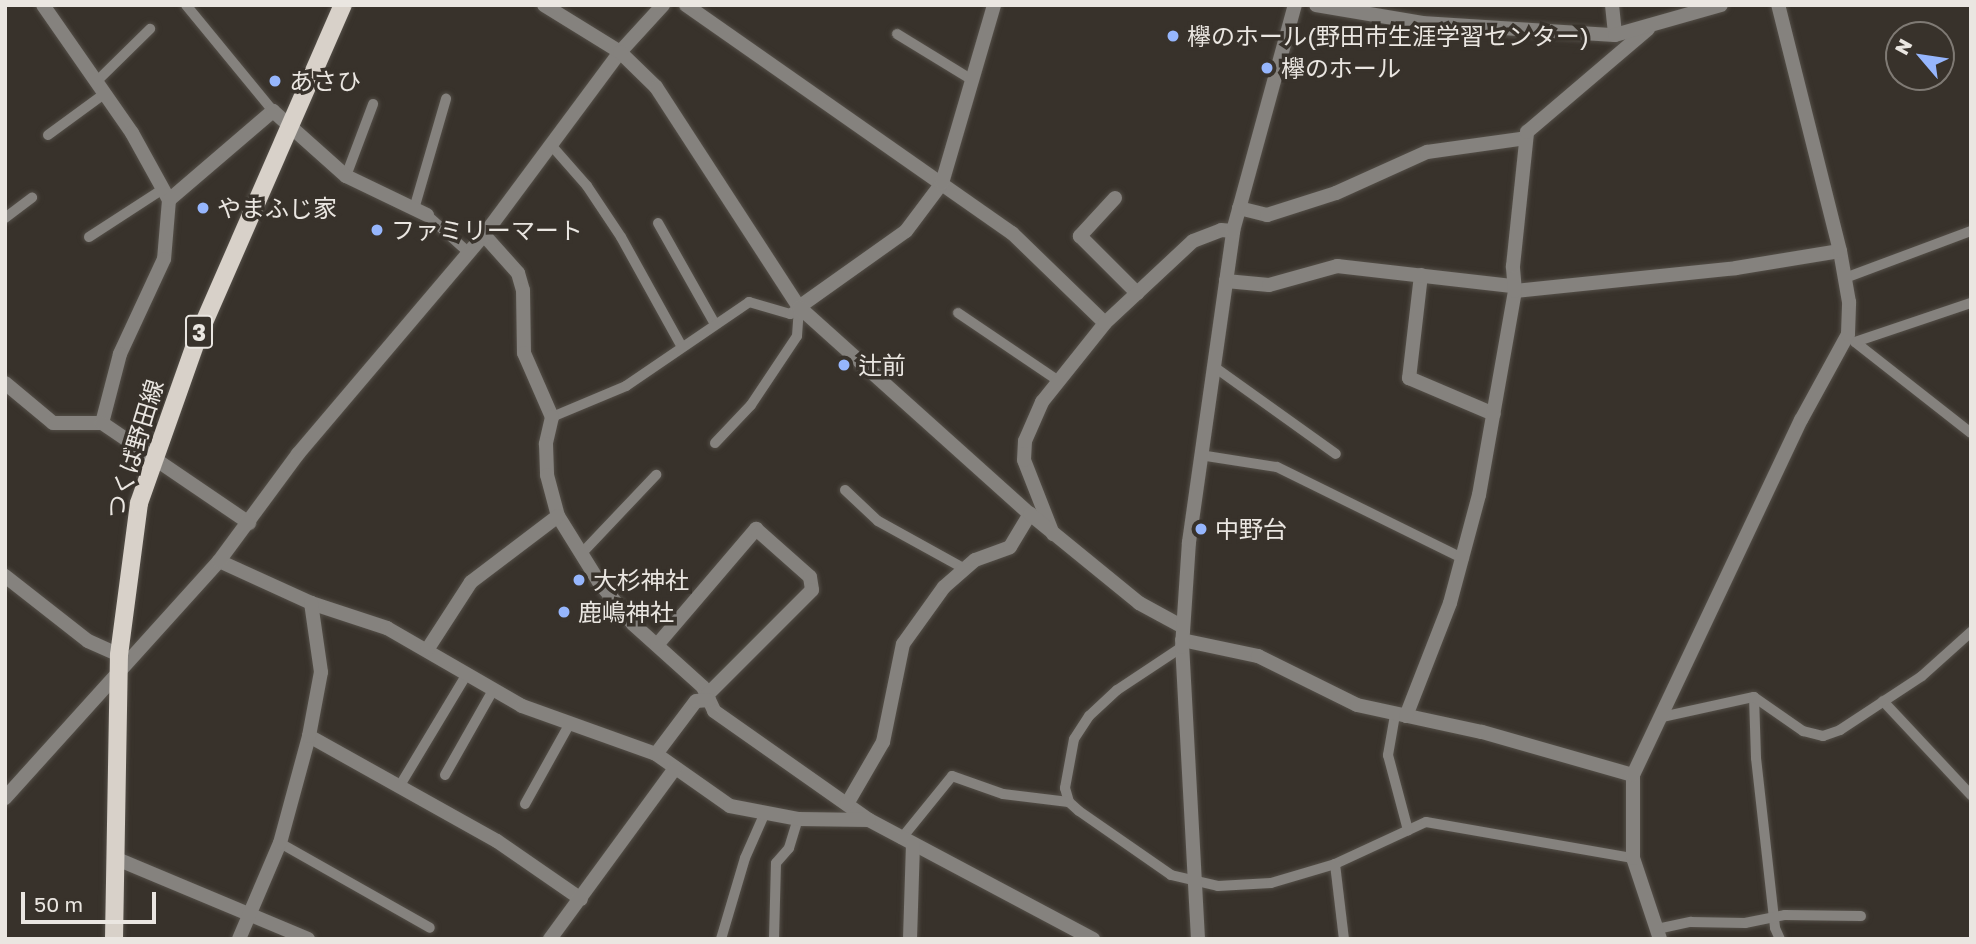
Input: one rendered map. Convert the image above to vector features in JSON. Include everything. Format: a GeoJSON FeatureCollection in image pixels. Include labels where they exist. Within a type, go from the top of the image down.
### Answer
{"type":"FeatureCollection","features":[{"type":"Feature","properties":{"kind":"main road","name":"つくば野田線"},"geometry":{"type":"LineString","coordinates":[[114,939],[118,655],[131,542],[153,456],[199,334],[343,5]]}},
{"type":"Feature","properties":{"kind":"street"},"geometry":{"type":"LineString","coordinates":[[43,5],[100,88],[166,194],[164,259],[120,354],[102,423]]}},
{"type":"Feature","properties":{"kind":"street"},"geometry":{"type":"LineString","coordinates":[[544,5],[620,52],[656,87],[799,307],[1053,534],[1182,638],[1258,656],[1357,705],[1482,732],[1633,775]]}},
{"type":"Feature","properties":{"kind":"street"},"geometry":{"type":"LineString","coordinates":[[5,798],[83,708],[119,677],[219,561],[298,454],[484,235],[620,52],[663,5]]}},
{"type":"Feature","properties":{"kind":"street"},"geometry":{"type":"LineString","coordinates":[[686,5],[1012,233],[1105,323]]}},
{"type":"Feature","properties":{"kind":"street"},"geometry":{"type":"LineString","coordinates":[[799,307],[906,231],[942,183],[994,5]]}},
{"type":"Feature","properties":{"kind":"street"},"geometry":{"type":"LineString","coordinates":[[1198,939],[1182,638],[1200,455],[1233,231],[1295,5]]}},
{"type":"Feature","properties":{"kind":"street"},"geometry":{"type":"LineString","coordinates":[[1316,5],[1422,23],[1615,34],[1648,29],[1721,5]]}},
{"type":"Feature","properties":{"kind":"street"},"geometry":{"type":"LineString","coordinates":[[1612,5],[1615,34]]}},
{"type":"Feature","properties":{"kind":"street"},"geometry":{"type":"LineString","coordinates":[[1658,934],[1633,858],[1633,775],[1795,432],[1852,338],[1840,251],[1778,5]]}},
{"type":"Feature","properties":{"kind":"street"},"geometry":{"type":"LineString","coordinates":[[1401,715],[1464,559],[1494,414],[1513,289],[1527,132],[1648,29]]}},
{"type":"Feature","properties":{"kind":"street"},"geometry":{"type":"LineString","coordinates":[[166,194],[273,111],[346,176],[420,212]]}},
{"type":"Feature","properties":{"kind":"street"},"geometry":{"type":"LineString","coordinates":[[1239,208],[1267,215],[1336,193],[1427,152],[1526,138]]}},
{"type":"Feature","properties":{"kind":"street"},"geometry":{"type":"LineString","coordinates":[[1115,198],[1080,236],[1137,293]]}},
{"type":"Feature","properties":{"kind":"street"},"geometry":{"type":"LineString","coordinates":[[1053,534],[1024,460],[1026,441],[1056,379],[1105,323],[1193,241],[1221,230],[1233,231]]}},
{"type":"Feature","properties":{"kind":"street"},"geometry":{"type":"LineString","coordinates":[[484,235],[518,273],[523,290],[524,353],[552,417],[546,444],[547,475],[558,516],[616,603],[708,697],[714,711],[869,820],[1076,935],[1093,939]]}},
{"type":"Feature","properties":{"kind":"street"},"geometry":{"type":"LineString","coordinates":[[1226,281],[1269,285],[1337,266],[1513,289],[1651,278],[1840,251]]}},
{"type":"Feature","properties":{"kind":"street"},"geometry":{"type":"LineString","coordinates":[[1421,275],[1409,378],[1494,414]]}},
{"type":"Feature","properties":{"kind":"street"},"geometry":{"type":"LineString","coordinates":[[5,383],[53,423],[102,423],[249,523]]}},
{"type":"Feature","properties":{"kind":"street"},"geometry":{"type":"LineString","coordinates":[[847,804],[883,743],[904,644],[944,587],[963,568],[1010,547],[1030,514]]}},
{"type":"Feature","properties":{"kind":"street"},"geometry":{"type":"LineString","coordinates":[[427,650],[471,582],[558,516]]}},
{"type":"Feature","properties":{"kind":"street"},"geometry":{"type":"LineString","coordinates":[[656,754],[696,701],[708,697],[812,590],[810,577],[756,529],[657,645]]}},
{"type":"Feature","properties":{"kind":"street"},"geometry":{"type":"LineString","coordinates":[[219,561],[312,603],[387,628],[494,690],[569,725],[656,754],[730,806],[764,815],[798,819],[869,820]]}},
{"type":"Feature","properties":{"kind":"street"},"geometry":{"type":"LineString","coordinates":[[5,576],[88,641],[118,655]]}},
{"type":"Feature","properties":{"kind":"street"},"geometry":{"type":"LineString","coordinates":[[239,939],[280,844],[309,736],[321,672],[312,603]]}},
{"type":"Feature","properties":{"kind":"street"},"geometry":{"type":"LineString","coordinates":[[309,736],[497,841],[581,899]]}},
{"type":"Feature","properties":{"kind":"street"},"geometry":{"type":"LineString","coordinates":[[550,939],[675,768]]}},
{"type":"Feature","properties":{"kind":"street"},"geometry":{"type":"LineString","coordinates":[[907,842],[911,939]]}},
{"type":"Feature","properties":{"kind":"street"},"geometry":{"type":"LineString","coordinates":[[117,859],[308,939]]}},
{"type":"Feature","properties":{"kind":"lane"},"geometry":{"type":"LineString","coordinates":[[186,5],[273,111]]}},
{"type":"Feature","properties":{"kind":"lane"},"geometry":{"type":"LineString","coordinates":[[48,135],[100,88],[150,29]]}},
{"type":"Feature","properties":{"kind":"lane"},"geometry":{"type":"LineString","coordinates":[[897,34],[972,80]]}},
{"type":"Feature","properties":{"kind":"lane"},"geometry":{"type":"LineString","coordinates":[[446,99],[420,212],[469,253]]}},
{"type":"Feature","properties":{"kind":"lane"},"geometry":{"type":"LineString","coordinates":[[346,176],[373,104]]}},
{"type":"Feature","properties":{"kind":"lane"},"geometry":{"type":"LineString","coordinates":[[551,145],[587,186],[621,237],[682,347]]}},
{"type":"Feature","properties":{"kind":"lane"},"geometry":{"type":"LineString","coordinates":[[89,237],[166,194]]}},
{"type":"Feature","properties":{"kind":"lane"},"geometry":{"type":"LineString","coordinates":[[5,218],[32,198]]}},
{"type":"Feature","properties":{"kind":"lane"},"geometry":{"type":"LineString","coordinates":[[659,223],[715,324]]}},
{"type":"Feature","properties":{"kind":"lane"},"geometry":{"type":"LineString","coordinates":[[1844,278],[1971,231]]}},
{"type":"Feature","properties":{"kind":"lane"},"geometry":{"type":"LineString","coordinates":[[552,417],[626,386],[749,302],[790,314],[799,307]]}},
{"type":"Feature","properties":{"kind":"lane"},"geometry":{"type":"LineString","coordinates":[[1852,338],[1971,303]]}},
{"type":"Feature","properties":{"kind":"lane"},"geometry":{"type":"LineString","coordinates":[[715,443],[751,405],[797,335],[799,307]]}},
{"type":"Feature","properties":{"kind":"lane"},"geometry":{"type":"LineString","coordinates":[[958,313],[1056,379]]}},
{"type":"Feature","properties":{"kind":"lane"},"geometry":{"type":"LineString","coordinates":[[1852,338],[1971,433]]}},
{"type":"Feature","properties":{"kind":"lane"},"geometry":{"type":"LineString","coordinates":[[1213,366],[1336,454]]}},
{"type":"Feature","properties":{"kind":"lane"},"geometry":{"type":"LineString","coordinates":[[1200,455],[1277,467],[1464,559]]}},
{"type":"Feature","properties":{"kind":"lane"},"geometry":{"type":"LineString","coordinates":[[582,553],[656,475]]}},
{"type":"Feature","properties":{"kind":"lane"},"geometry":{"type":"LineString","coordinates":[[845,490],[878,521],[963,568]]}},
{"type":"Feature","properties":{"kind":"lane"},"geometry":{"type":"LineString","coordinates":[[1662,717],[1754,697],[1803,732],[1823,736],[1922,676],[1971,632]]}},
{"type":"Feature","properties":{"kind":"lane"},"geometry":{"type":"LineString","coordinates":[[1069,802],[1068,764],[1074,739],[1089,716],[1182,638]]}},
{"type":"Feature","properties":{"kind":"lane"},"geometry":{"type":"LineString","coordinates":[[399,788],[467,674]]}},
{"type":"Feature","properties":{"kind":"lane"},"geometry":{"type":"LineString","coordinates":[[445,775],[494,690]]}},
{"type":"Feature","properties":{"kind":"lane"},"geometry":{"type":"LineString","coordinates":[[1754,697],[1756,758],[1774,919],[1780,939]]}},
{"type":"Feature","properties":{"kind":"lane"},"geometry":{"type":"LineString","coordinates":[[1883,701],[1971,795]]}},
{"type":"Feature","properties":{"kind":"lane"},"geometry":{"type":"LineString","coordinates":[[1401,715],[1388,755],[1408,830]]}},
{"type":"Feature","properties":{"kind":"lane"},"geometry":{"type":"LineString","coordinates":[[525,804],[569,725]]}},
{"type":"Feature","properties":{"kind":"lane"},"geometry":{"type":"LineString","coordinates":[[907,842],[952,776],[1003,794],[1069,802],[1116,834],[1145,861],[1194,884],[1271,883],[1335,864],[1426,822],[1442,821],[1553,846],[1633,858]]}},
{"type":"Feature","properties":{"kind":"lane"},"geometry":{"type":"LineString","coordinates":[[721,939],[745,858],[764,815]]}},
{"type":"Feature","properties":{"kind":"lane"},"geometry":{"type":"LineString","coordinates":[[774,939],[776,863],[789,848],[798,819]]}},
{"type":"Feature","properties":{"kind":"lane"},"geometry":{"type":"LineString","coordinates":[[280,844],[430,928]]}},
{"type":"Feature","properties":{"kind":"lane"},"geometry":{"type":"LineString","coordinates":[[1335,864],[1344,939]]}},
{"type":"Feature","properties":{"kind":"lane"},"geometry":{"type":"LineString","coordinates":[[1658,934],[1692,922],[1774,919],[1785,915],[1861,916]]}},
{"type":"Feature","properties":{"kind":"place","name":"欅のホール(野田市生涯学習センター)"},"geometry":{"type":"Point","coordinates":[1173,36]}},
{"type":"Feature","properties":{"kind":"place","name":"欅のホール"},"geometry":{"type":"Point","coordinates":[1267,68]}},
{"type":"Feature","properties":{"kind":"place","name":"あさひ"},"geometry":{"type":"Point","coordinates":[275,81]}},
{"type":"Feature","properties":{"kind":"place","name":"やまふじ家"},"geometry":{"type":"Point","coordinates":[203,208]}},
{"type":"Feature","properties":{"kind":"place","name":"ファミリーマート"},"geometry":{"type":"Point","coordinates":[377,230]}},
{"type":"Feature","properties":{"kind":"place","name":"辻前"},"geometry":{"type":"Point","coordinates":[844,365]}},
{"type":"Feature","properties":{"kind":"place","name":"中野台"},"geometry":{"type":"Point","coordinates":[1201,529]}},
{"type":"Feature","properties":{"kind":"place","name":"大杉神社"},"geometry":{"type":"Point","coordinates":[579,580]}},
{"type":"Feature","properties":{"kind":"place","name":"鹿嶋神社"},"geometry":{"type":"Point","coordinates":[564,612]}}]}
